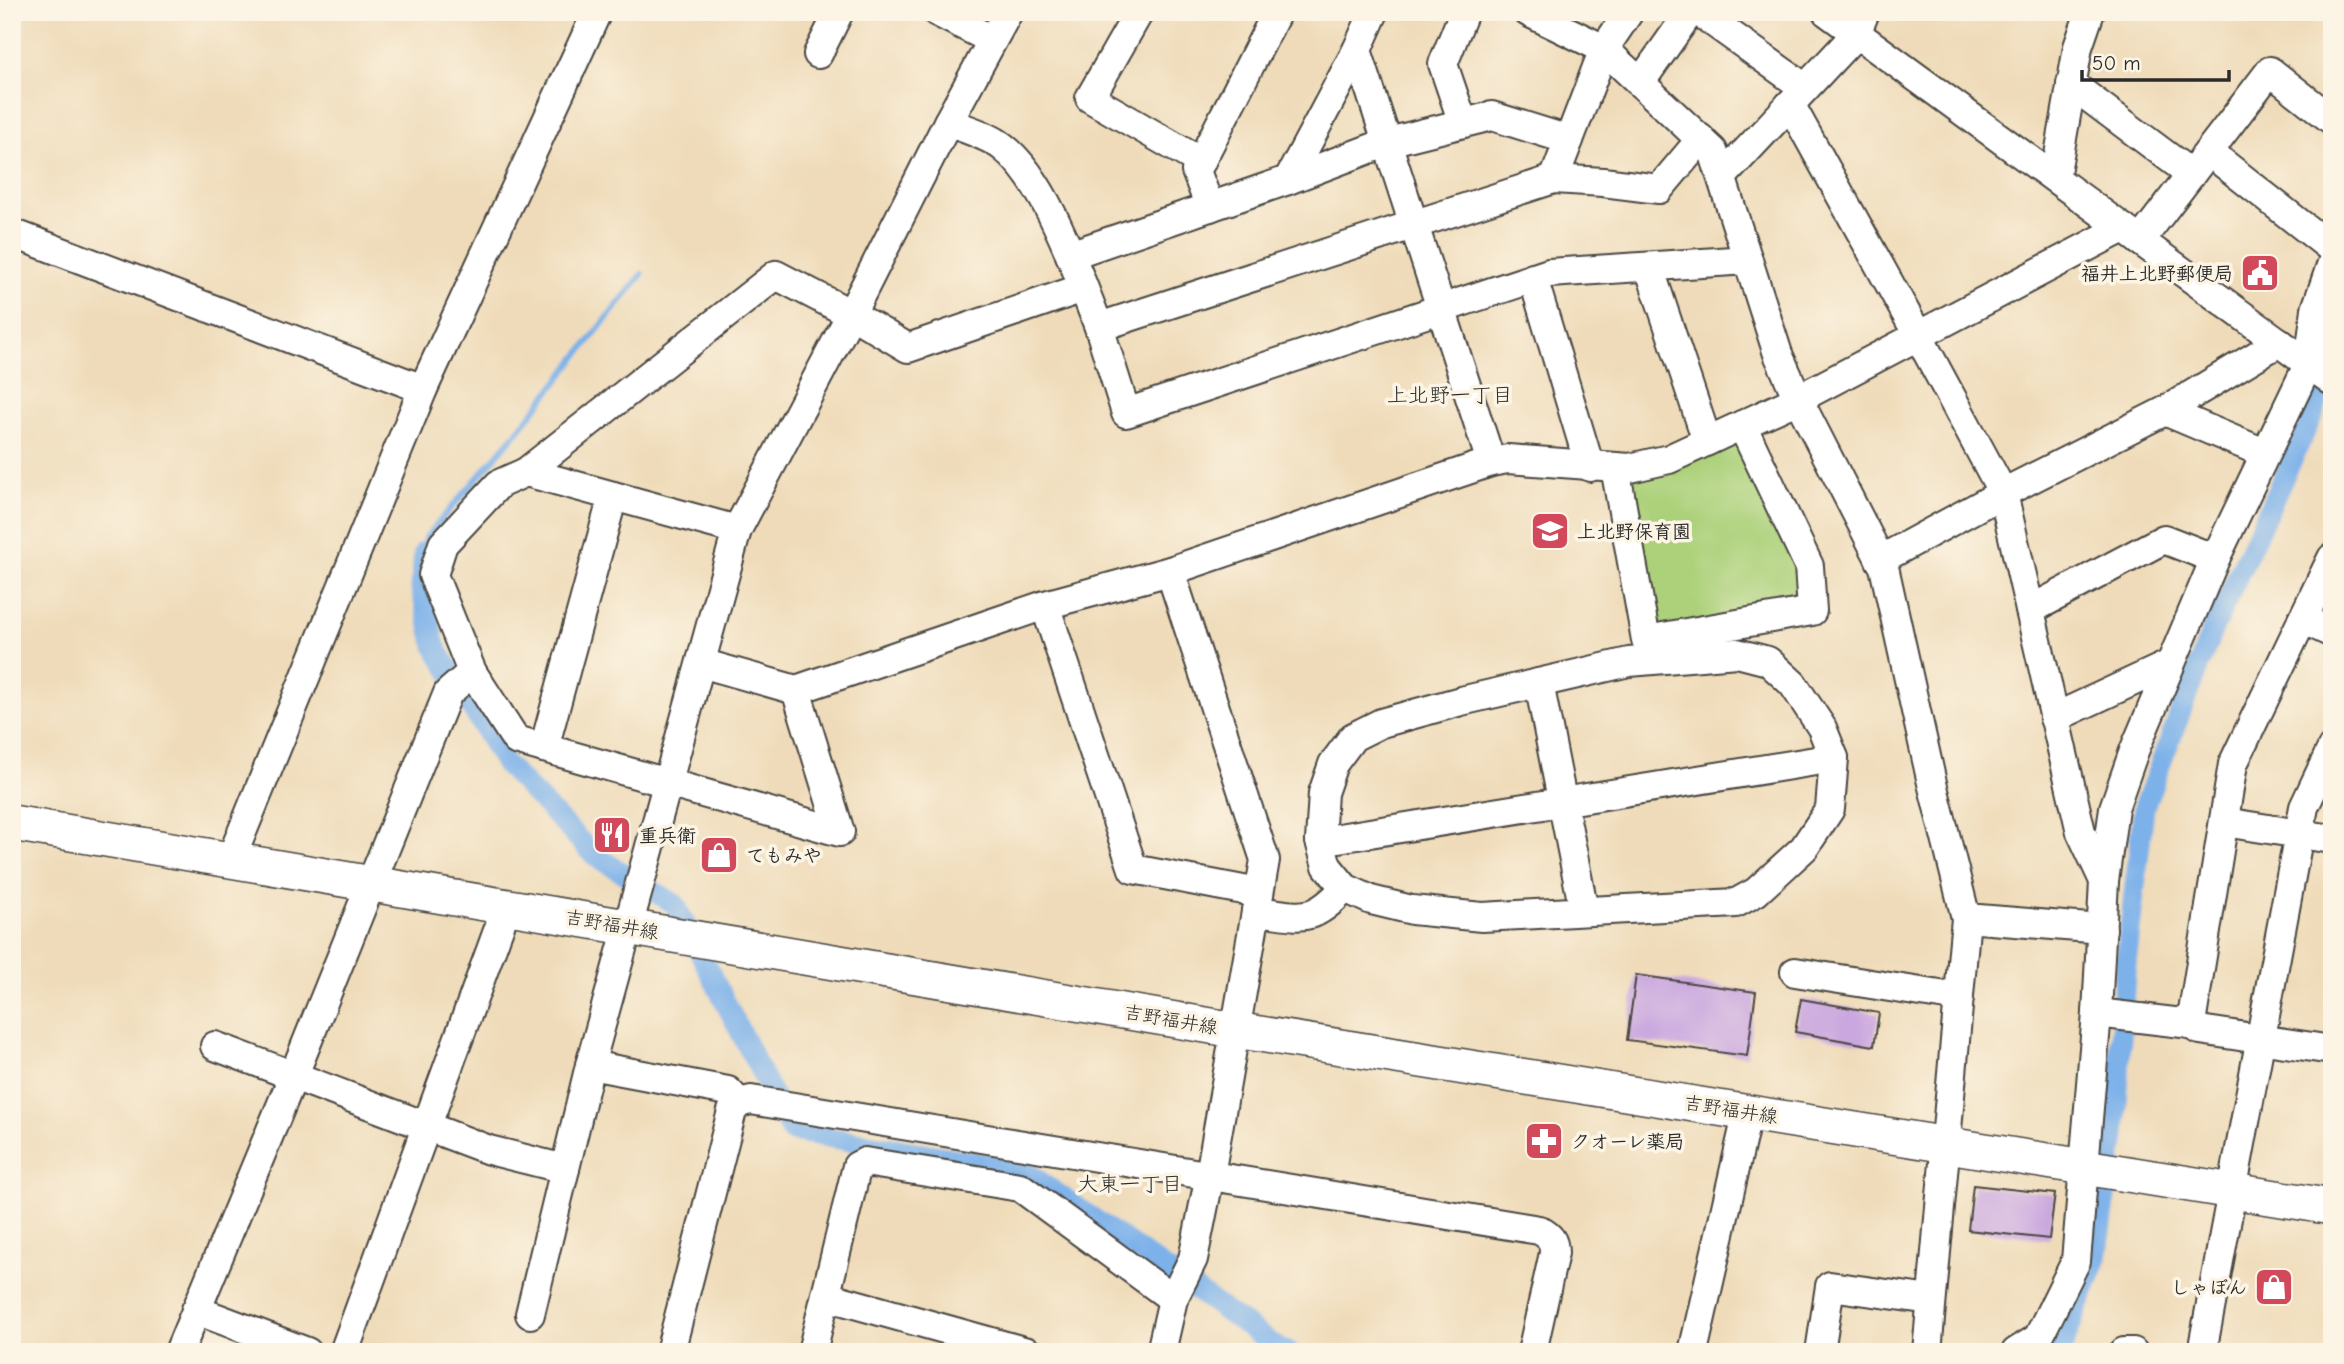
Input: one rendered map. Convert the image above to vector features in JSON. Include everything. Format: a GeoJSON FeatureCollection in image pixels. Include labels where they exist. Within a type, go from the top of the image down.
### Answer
{"type":"FeatureCollection","features":[{"type":"Feature","properties":{"kind":"main road","name":"吉野福井線"},"geometry":{"type":"LineString","coordinates":[[12,823],[1235,1030],[2332,1207]]}},
{"type":"Feature","properties":{"kind":"street"},"geometry":{"type":"LineString","coordinates":[[230,859],[423,389],[597,12]]}},
{"type":"Feature","properties":{"kind":"street"},"geometry":{"type":"LineString","coordinates":[[818,54],[839,12]]}},
{"type":"Feature","properties":{"kind":"street"},"geometry":{"type":"LineString","coordinates":[[937,12],[992,40]]}},
{"type":"Feature","properties":{"kind":"street"},"geometry":{"type":"LineString","coordinates":[[530,1314],[590,1065],[737,530],[1007,12]]}},
{"type":"Feature","properties":{"kind":"street"},"geometry":{"type":"LineString","coordinates":[[1139,12],[1090,99],[1201,162]]}},
{"type":"Feature","properties":{"kind":"street"},"geometry":{"type":"LineString","coordinates":[[1210,207],[1196,171],[1277,12]]}},
{"type":"Feature","properties":{"kind":"street"},"geometry":{"type":"LineString","coordinates":[[1288,180],[1357,50],[1374,12]]}},
{"type":"Feature","properties":{"kind":"street"},"geometry":{"type":"LineString","coordinates":[[1463,123],[1443,64],[1464,12]]}},
{"type":"Feature","properties":{"kind":"street"},"geometry":{"type":"LineString","coordinates":[[1528,12],[1604,49],[1713,150],[1778,354],[1798,399],[1884,567],[1932,783],[1966,918],[1927,1352]]}},
{"type":"Feature","properties":{"kind":"street"},"geometry":{"type":"LineString","coordinates":[[1554,179],[1604,49],[1629,12]]}},
{"type":"Feature","properties":{"kind":"street"},"geometry":{"type":"LineString","coordinates":[[1640,83],[1690,12]]}},
{"type":"Feature","properties":{"kind":"street"},"geometry":{"type":"LineString","coordinates":[[1699,12],[1798,96],[1919,337],[2003,493],[2081,832],[2104,881]]}},
{"type":"Feature","properties":{"kind":"street"},"geometry":{"type":"LineString","coordinates":[[1827,12],[1860,23],[2055,178],[2320,372]]}},
{"type":"Feature","properties":{"kind":"street"},"geometry":{"type":"LineString","coordinates":[[2055,178],[2078,47],[2090,12]]}},
{"type":"Feature","properties":{"kind":"street"},"geometry":{"type":"LineString","coordinates":[[1722,177],[1798,96],[1860,23]]}},
{"type":"Feature","properties":{"kind":"street"},"geometry":{"type":"LineString","coordinates":[[1357,50],[1491,463]]}},
{"type":"Feature","properties":{"kind":"street"},"geometry":{"type":"LineString","coordinates":[[701,663],[796,690],[1045,605],[1170,570],[1491,463],[1508,460],[1630,468],[1669,459],[1798,399],[2132,234],[2192,174],[2270,71],[2332,120]]}},
{"type":"Feature","properties":{"kind":"street"},"geometry":{"type":"LineString","coordinates":[[2071,84],[2192,174]]}},
{"type":"Feature","properties":{"kind":"street"},"geometry":{"type":"LineString","coordinates":[[1070,255],[1288,180],[1388,142],[1492,116],[1569,140]]}},
{"type":"Feature","properties":{"kind":"street"},"geometry":{"type":"LineString","coordinates":[[948,122],[1002,146],[1033,179],[1070,255],[1099,327],[1126,413],[1549,273],[1748,260]]}},
{"type":"Feature","properties":{"kind":"street"},"geometry":{"type":"LineString","coordinates":[[1099,327],[1554,179],[1658,189],[1701,139]]}},
{"type":"Feature","properties":{"kind":"street"},"geometry":{"type":"LineString","coordinates":[[2209,152],[2332,249]]}},
{"type":"Feature","properties":{"kind":"street"},"geometry":{"type":"LineString","coordinates":[[12,233],[423,389]]}},
{"type":"Feature","properties":{"kind":"street"},"geometry":{"type":"LineString","coordinates":[[2016,1352],[2038,1338],[2076,1261],[2097,1013],[2104,881],[2114,808],[2170,664],[2264,453],[2320,372],[2316,309],[2332,264]]}},
{"type":"Feature","properties":{"kind":"street"},"geometry":{"type":"LineString","coordinates":[[1649,267],[1707,441]]}},
{"type":"Feature","properties":{"kind":"street"},"geometry":{"type":"LineString","coordinates":[[796,690],[840,832],[516,740],[472,672],[433,575],[443,544],[499,484],[526,472],[776,275],[851,314],[908,348],[1083,288]]}},
{"type":"Feature","properties":{"kind":"street"},"geometry":{"type":"LineString","coordinates":[[1533,278],[1603,467],[1646,640],[1812,611],[1809,566],[1742,425]]}},
{"type":"Feature","properties":{"kind":"street"},"geometry":{"type":"LineString","coordinates":[[1880,560],[2003,493],[2165,411],[2279,342]]}},
{"type":"Feature","properties":{"kind":"street"},"geometry":{"type":"LineString","coordinates":[[2165,411],[2264,453]]}},
{"type":"Feature","properties":{"kind":"street"},"geometry":{"type":"LineString","coordinates":[[526,472],[737,530]]}},
{"type":"Feature","properties":{"kind":"street"},"geometry":{"type":"LineString","coordinates":[[544,748],[613,496]]}},
{"type":"Feature","properties":{"kind":"street"},"geometry":{"type":"LineString","coordinates":[[2030,610],[2164,539],[2215,559]]}},
{"type":"Feature","properties":{"kind":"street"},"geometry":{"type":"LineString","coordinates":[[2191,1024],[2233,764],[2332,558]]}},
{"type":"Feature","properties":{"kind":"street"},"geometry":{"type":"LineString","coordinates":[[1161,1352],[1173,1298],[1193,1259],[1265,860],[1170,570]]}},
{"type":"Feature","properties":{"kind":"street"},"geometry":{"type":"LineString","coordinates":[[1045,605],[1133,869],[1307,916],[1327,907],[1345,888]]}},
{"type":"Feature","properties":{"kind":"street"},"geometry":{"type":"LineString","coordinates":[[2302,618],[2332,633]]}},
{"type":"Feature","properties":{"kind":"street"},"geometry":{"type":"LineString","coordinates":[[1737,653],[1768,662],[1793,684],[1822,728],[1834,758],[1830,809],[1804,848],[1756,892],[1735,903],[1482,917],[1423,911],[1371,900],[1345,888],[1327,866],[1320,841],[1323,793],[1333,764],[1353,737],[1381,723],[1539,683],[1629,662],[1737,653]]}},
{"type":"Feature","properties":{"kind":"street"},"geometry":{"type":"LineString","coordinates":[[2054,718],[2170,664]]}},
{"type":"Feature","properties":{"kind":"street"},"geometry":{"type":"LineString","coordinates":[[178,1352],[293,1077],[448,693],[472,672]]}},
{"type":"Feature","properties":{"kind":"street"},"geometry":{"type":"LineString","coordinates":[[1539,683],[1584,911]]}},
{"type":"Feature","properties":{"kind":"street"},"geometry":{"type":"LineString","coordinates":[[2202,1352],[2304,807],[2332,748]]}},
{"type":"Feature","properties":{"kind":"street"},"geometry":{"type":"LineString","coordinates":[[1320,841],[1834,758]]}},
{"type":"Feature","properties":{"kind":"street"},"geometry":{"type":"LineString","coordinates":[[2224,822],[2332,839]]}},
{"type":"Feature","properties":{"kind":"street"},"geometry":{"type":"LineString","coordinates":[[344,1352],[507,906]]}},
{"type":"Feature","properties":{"kind":"street"},"geometry":{"type":"LineString","coordinates":[[1966,918],[2102,929]]}},
{"type":"Feature","properties":{"kind":"street"},"geometry":{"type":"LineString","coordinates":[[1795,972],[1959,998]]}},
{"type":"Feature","properties":{"kind":"street"},"geometry":{"type":"LineString","coordinates":[[2097,1013],[2191,1024],[2200,1030],[2332,1050]]}},
{"type":"Feature","properties":{"kind":"street"},"geometry":{"type":"LineString","coordinates":[[215,1046],[489,1150],[565,1169]]}},
{"type":"Feature","properties":{"kind":"street"},"geometry":{"type":"LineString","coordinates":[[590,1065],[728,1091],[739,1103]]}},
{"type":"Feature","properties":{"kind":"street"},"geometry":{"type":"LineString","coordinates":[[670,1352],[732,1111],[739,1103],[751,1100],[1530,1228],[1548,1235],[1554,1242],[1554,1253],[1532,1352]]}},
{"type":"Feature","properties":{"kind":"street"},"geometry":{"type":"LineString","coordinates":[[1693,1352],[1748,1111]]}},
{"type":"Feature","properties":{"kind":"street"},"geometry":{"type":"LineString","coordinates":[[812,1352],[857,1166],[865,1162],[1020,1187],[1173,1298]]}},
{"type":"Feature","properties":{"kind":"street"},"geometry":{"type":"LineString","coordinates":[[1820,1352],[1830,1286],[1931,1300]]}},
{"type":"Feature","properties":{"kind":"street"},"geometry":{"type":"LineString","coordinates":[[826,1296],[1027,1352]]}},
{"type":"Feature","properties":{"kind":"street"},"geometry":{"type":"LineString","coordinates":[[196,1310],[306,1352]]}},
{"type":"Feature","properties":{"kind":"green space"},"geometry":{"type":"Polygon","coordinates":[[[1742,425],[1812,611],[1645,632],[1615,467],[1742,425]]]}},
{"type":"Feature","properties":{"kind":"building"},"geometry":{"type":"Polygon","coordinates":[[[1636,975],[1756,992],[1747,1056],[1627,1040],[1636,975]]]}},
{"type":"Feature","properties":{"kind":"building"},"geometry":{"type":"Polygon","coordinates":[[[1801,999],[1879,1013],[1874,1046],[1795,1032],[1801,999]]]}},
{"type":"Feature","properties":{"kind":"building"},"geometry":{"type":"Polygon","coordinates":[[[1973,1185],[2055,1194],[2049,1239],[1968,1230],[1973,1185]]]}},
{"type":"Feature","properties":{"kind":"waterway"},"geometry":{"type":"LineString","coordinates":[[424,552],[426,537],[519,430],[642,274]]}},
{"type":"Feature","properties":{"kind":"waterway"},"geometry":{"type":"LineString","coordinates":[[2058,1352],[2097,1258],[2115,1134],[2125,973],[2144,807],[2212,631],[2315,410],[2332,331]]}},
{"type":"Feature","properties":{"kind":"waterway"},"geometry":{"type":"LineString","coordinates":[[424,552],[421,589],[435,646],[505,764],[595,856],[675,904],[791,1131],[1024,1170],[1281,1350],[1289,1352]]}},
{"type":"Feature","properties":{"kind":"place","name":"福井上北野郵便局"},"geometry":{"type":"Point","coordinates":[2260,273]}},
{"type":"Feature","properties":{"kind":"place","name":"上北野保育園"},"geometry":{"type":"Point","coordinates":[1550,531]}},
{"type":"Feature","properties":{"kind":"place","name":"重兵衛"},"geometry":{"type":"Point","coordinates":[612,835]}},
{"type":"Feature","properties":{"kind":"place","name":"てもみや"},"geometry":{"type":"Point","coordinates":[719,855]}},
{"type":"Feature","properties":{"kind":"place","name":"クオーレ薬局"},"geometry":{"type":"Point","coordinates":[1544,1141]}},
{"type":"Feature","properties":{"kind":"place","name":"しゃぼん"},"geometry":{"type":"Point","coordinates":[2274,1287]}},
{"type":"Feature","properties":{"kind":"district","name":"上北野一丁目"},"geometry":{"type":"Point","coordinates":[1450,395]}},
{"type":"Feature","properties":{"kind":"district","name":"大東一丁目"},"geometry":{"type":"Point","coordinates":[1130,1184]}}]}
